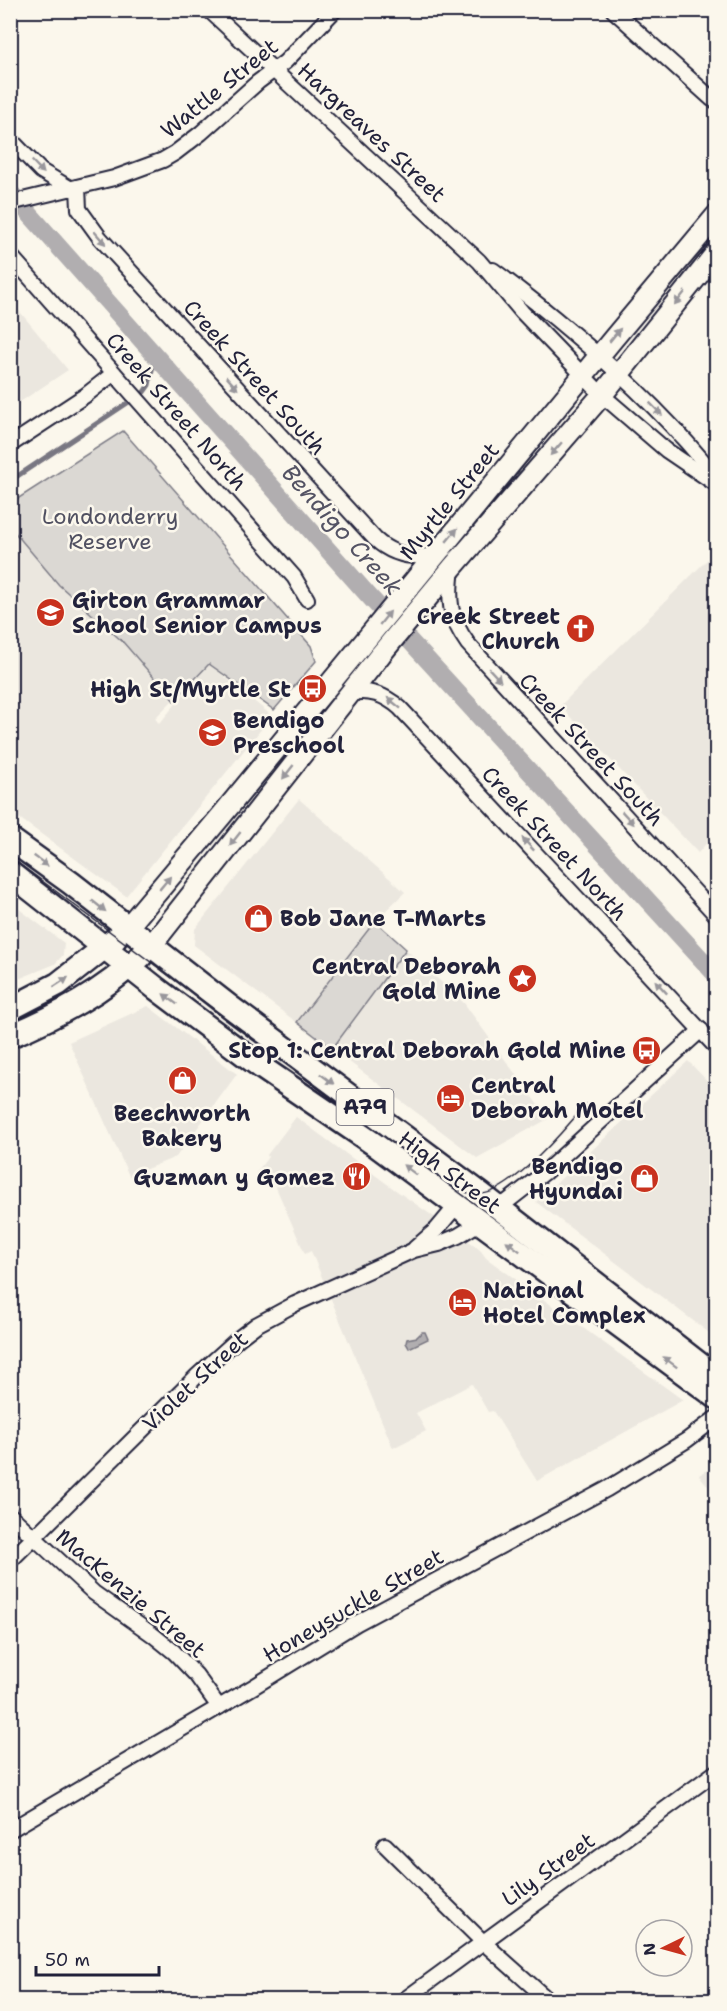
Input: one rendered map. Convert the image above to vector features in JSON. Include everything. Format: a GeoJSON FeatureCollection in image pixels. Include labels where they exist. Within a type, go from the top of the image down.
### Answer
{"type":"FeatureCollection","features":[{"type":"Feature","properties":{"kind":"highway","name":"High Street"},"geometry":{"type":"LineString","coordinates":[[10,839],[499,1208],[717,1377]]}},
{"type":"Feature","properties":{"kind":"highway","name":"High Street"},"geometry":{"type":"LineString","coordinates":[[10,873],[261,1067],[356,1131],[717,1397]]}},
{"type":"Feature","properties":{"kind":"highway"},"geometry":{"type":"LineString","coordinates":[[10,1009],[58,984],[127,928]]}},
{"type":"Feature","properties":{"kind":"highway"},"geometry":{"type":"LineString","coordinates":[[10,1036],[71,1008],[114,980],[151,946]]}},
{"type":"Feature","properties":{"kind":"highway"},"geometry":{"type":"LineString","coordinates":[[356,1131],[368,1110]]}},
{"type":"Feature","properties":{"kind":"highway","name":"Violet Street"},"geometry":{"type":"LineString","coordinates":[[457,1205],[470,1186]]}},
{"type":"Feature","properties":{"kind":"highway","name":"Violet Street"},"geometry":{"type":"LineString","coordinates":[[481,1222],[499,1208]]}},
{"type":"Feature","properties":{"kind":"main road","name":"Myrtle Street"},"geometry":{"type":"LineString","coordinates":[[127,928],[368,639],[582,376],[717,216]]}},
{"type":"Feature","properties":{"kind":"main road","name":"Myrtle Street"},"geometry":{"type":"LineString","coordinates":[[151,946],[381,654],[452,568],[602,395],[717,253]]}},
{"type":"Feature","properties":{"kind":"street","name":"Hargreaves Street"},"geometry":{"type":"LineString","coordinates":[[209,10],[479,261],[522,312],[602,395],[666,450],[717,484]]}},
{"type":"Feature","properties":{"kind":"street","name":"Wattle Street"},"geometry":{"type":"LineString","coordinates":[[10,203],[131,172],[169,156],[201,134],[258,82],[300,48],[335,10]]}},
{"type":"Feature","properties":{"kind":"street"},"geometry":{"type":"LineString","coordinates":[[613,10],[715,104]]}},
{"type":"Feature","properties":{"kind":"street"},"geometry":{"type":"LineString","coordinates":[[10,139],[48,177],[75,188]]}},
{"type":"Feature","properties":{"kind":"street","name":"Creek Street South"},"geometry":{"type":"LineString","coordinates":[[75,188],[79,209],[100,238],[375,539],[388,549],[402,554],[436,555]]}},
{"type":"Feature","properties":{"kind":"street","name":"Creek Street North"},"geometry":{"type":"LineString","coordinates":[[10,255],[294,577],[307,599]]}},
{"type":"Feature","properties":{"kind":"street","name":"Hargreaves Street"},"geometry":{"type":"LineString","coordinates":[[479,261],[518,287],[619,373],[681,434],[717,477]]}},
{"type":"Feature","properties":{"kind":"street"},"geometry":{"type":"LineString","coordinates":[[10,445],[86,395],[114,373]]}},
{"type":"Feature","properties":{"kind":"street","name":"Creek Street South"},"geometry":{"type":"LineString","coordinates":[[452,568],[451,612],[457,628],[468,644],[717,915]]}},
{"type":"Feature","properties":{"kind":"street","name":"Creek Street North"},"geometry":{"type":"LineString","coordinates":[[350,693],[377,693],[388,698],[400,708],[717,1047]]}},
{"type":"Feature","properties":{"kind":"street","name":"Violet Street"},"geometry":{"type":"LineString","coordinates":[[499,1208],[538,1178],[701,1030]]}},
{"type":"Feature","properties":{"kind":"street","name":"Violet Street"},"geometry":{"type":"LineString","coordinates":[[414,1250],[437,1229],[457,1205]]}},
{"type":"Feature","properties":{"kind":"street","name":"Violet Street"},"geometry":{"type":"LineString","coordinates":[[10,1561],[197,1376],[256,1325],[295,1304],[414,1250],[445,1242],[481,1222]]}},
{"type":"Feature","properties":{"kind":"street","name":"Honeysuckle Street"},"geometry":{"type":"LineString","coordinates":[[10,1830],[357,1623],[607,1489],[687,1440],[717,1418]]}},
{"type":"Feature","properties":{"kind":"street","name":"MacKenzie Street"},"geometry":{"type":"LineString","coordinates":[[10,1515],[99,1597],[174,1652],[196,1675],[219,1707]]}},
{"type":"Feature","properties":{"kind":"street","name":"Lily Street"},"geometry":{"type":"LineString","coordinates":[[404,2001],[717,1772]]}},
{"type":"Feature","properties":{"kind":"street"},"geometry":{"type":"LineString","coordinates":[[385,1845],[483,1942],[548,2001]]}},
{"type":"Feature","properties":{"kind":"shaded area"},"geometry":{"type":"Polygon","coordinates":[[[11,301],[68,370],[10,408],[11,301]]]}},
{"type":"Feature","properties":{"kind":"shaded area"},"geometry":{"type":"Polygon","coordinates":[[[10,528],[59,585],[123,642],[172,701],[155,718],[159,724],[209,664],[272,716],[126,896],[11,812],[10,528]]]}},
{"type":"Feature","properties":{"kind":"shaded area"},"geometry":{"type":"Polygon","coordinates":[[[716,551],[716,832],[698,853],[560,706],[716,551]]]}},
{"type":"Feature","properties":{"kind":"shaded area"},"geometry":{"type":"Polygon","coordinates":[[[299,799],[405,892],[375,921],[464,1003],[548,1119],[477,1158],[194,945],[195,929],[299,799]]]}},
{"type":"Feature","properties":{"kind":"shaded area"},"geometry":{"type":"Polygon","coordinates":[[[11,903],[64,943],[63,955],[55,964],[11,982],[11,903]]]}},
{"type":"Feature","properties":{"kind":"shaded area"},"geometry":{"type":"Polygon","coordinates":[[[148,1006],[237,1074],[176,1157],[129,1176],[69,1042],[148,1006]]]}},
{"type":"Feature","properties":{"kind":"shaded area"},"geometry":{"type":"Polygon","coordinates":[[[688,1061],[716,1090],[716,1338],[536,1202],[688,1061]]]}},
{"type":"Feature","properties":{"kind":"shaded area"},"geometry":{"type":"Polygon","coordinates":[[[296,1117],[473,1244],[486,1258],[683,1400],[537,1481],[493,1411],[488,1412],[472,1384],[416,1413],[426,1431],[393,1448],[311,1251],[305,1254],[275,1185],[256,1173],[296,1117]]]}},
{"type":"Feature","properties":{"kind":"shaded area"},"geometry":{"type":"Polygon","coordinates":[[[425,1332],[428,1339],[409,1348],[406,1343],[407,1339],[417,1337],[425,1332]]]}},
{"type":"Feature","properties":{"kind":"shaded area"},"geometry":{"type":"Polygon","coordinates":[[[716,1465],[716,1496],[699,1475],[716,1465]]]}},
{"type":"Feature","properties":{"kind":"green space","name":"Londonderry Reserve"},"geometry":{"type":"Polygon","coordinates":[[[123,431],[311,646],[316,661],[274,710],[209,664],[174,701],[123,642],[59,585],[11,528],[11,503],[123,431]]]}},
{"type":"Feature","properties":{"kind":"green space"},"geometry":{"type":"Polygon","coordinates":[[[375,921],[406,949],[332,1049],[297,1022],[375,921]]]}},
{"type":"Feature","properties":{"kind":"waterway","name":"Bendigo Creek"},"geometry":{"type":"LineString","coordinates":[[10,192],[368,595],[716,975]]}},
{"type":"Feature","properties":{"kind":"waterway"},"geometry":{"type":"LineString","coordinates":[[10,481],[144,392],[149,385],[155,355]]}},
{"type":"Feature","properties":{"kind":"tram line"},"geometry":{"type":"LineString","coordinates":[[10,857],[447,1183],[461,1191],[481,1194],[493,1191],[507,1183],[538,1157],[586,1104]]}},
{"type":"Feature","properties":{"kind":"place","name":"Girton Grammar School Senior Campus"},"geometry":{"type":"Point","coordinates":[51,613]}},
{"type":"Feature","properties":{"kind":"place","name":"Creek Street Church"},"geometry":{"type":"Point","coordinates":[581,629]}},
{"type":"Feature","properties":{"kind":"place","name":"High St/Myrtle St"},"geometry":{"type":"Point","coordinates":[312,689]}},
{"type":"Feature","properties":{"kind":"place","name":"Bendigo Preschool"},"geometry":{"type":"Point","coordinates":[212,733]}},
{"type":"Feature","properties":{"kind":"place","name":"Bob Jane T-Marts"},"geometry":{"type":"Point","coordinates":[259,918]}},
{"type":"Feature","properties":{"kind":"place","name":"Central Deborah Gold Mine"},"geometry":{"type":"Point","coordinates":[522,979]}},
{"type":"Feature","properties":{"kind":"place","name":"Stop 1: Central Deborah Gold Mine"},"geometry":{"type":"Point","coordinates":[647,1050]}},
{"type":"Feature","properties":{"kind":"place","name":"Beechworth Bakery"},"geometry":{"type":"Point","coordinates":[182,1081]}},
{"type":"Feature","properties":{"kind":"place","name":"Central Deborah Motel"},"geometry":{"type":"Point","coordinates":[450,1098]}},
{"type":"Feature","properties":{"kind":"place","name":"Guzman y Gomez"},"geometry":{"type":"Point","coordinates":[356,1177]}},
{"type":"Feature","properties":{"kind":"place","name":"Bendigo Hyundai"},"geometry":{"type":"Point","coordinates":[644,1179]}},
{"type":"Feature","properties":{"kind":"place","name":"National Hotel Complex"},"geometry":{"type":"Point","coordinates":[462,1303]}}]}
